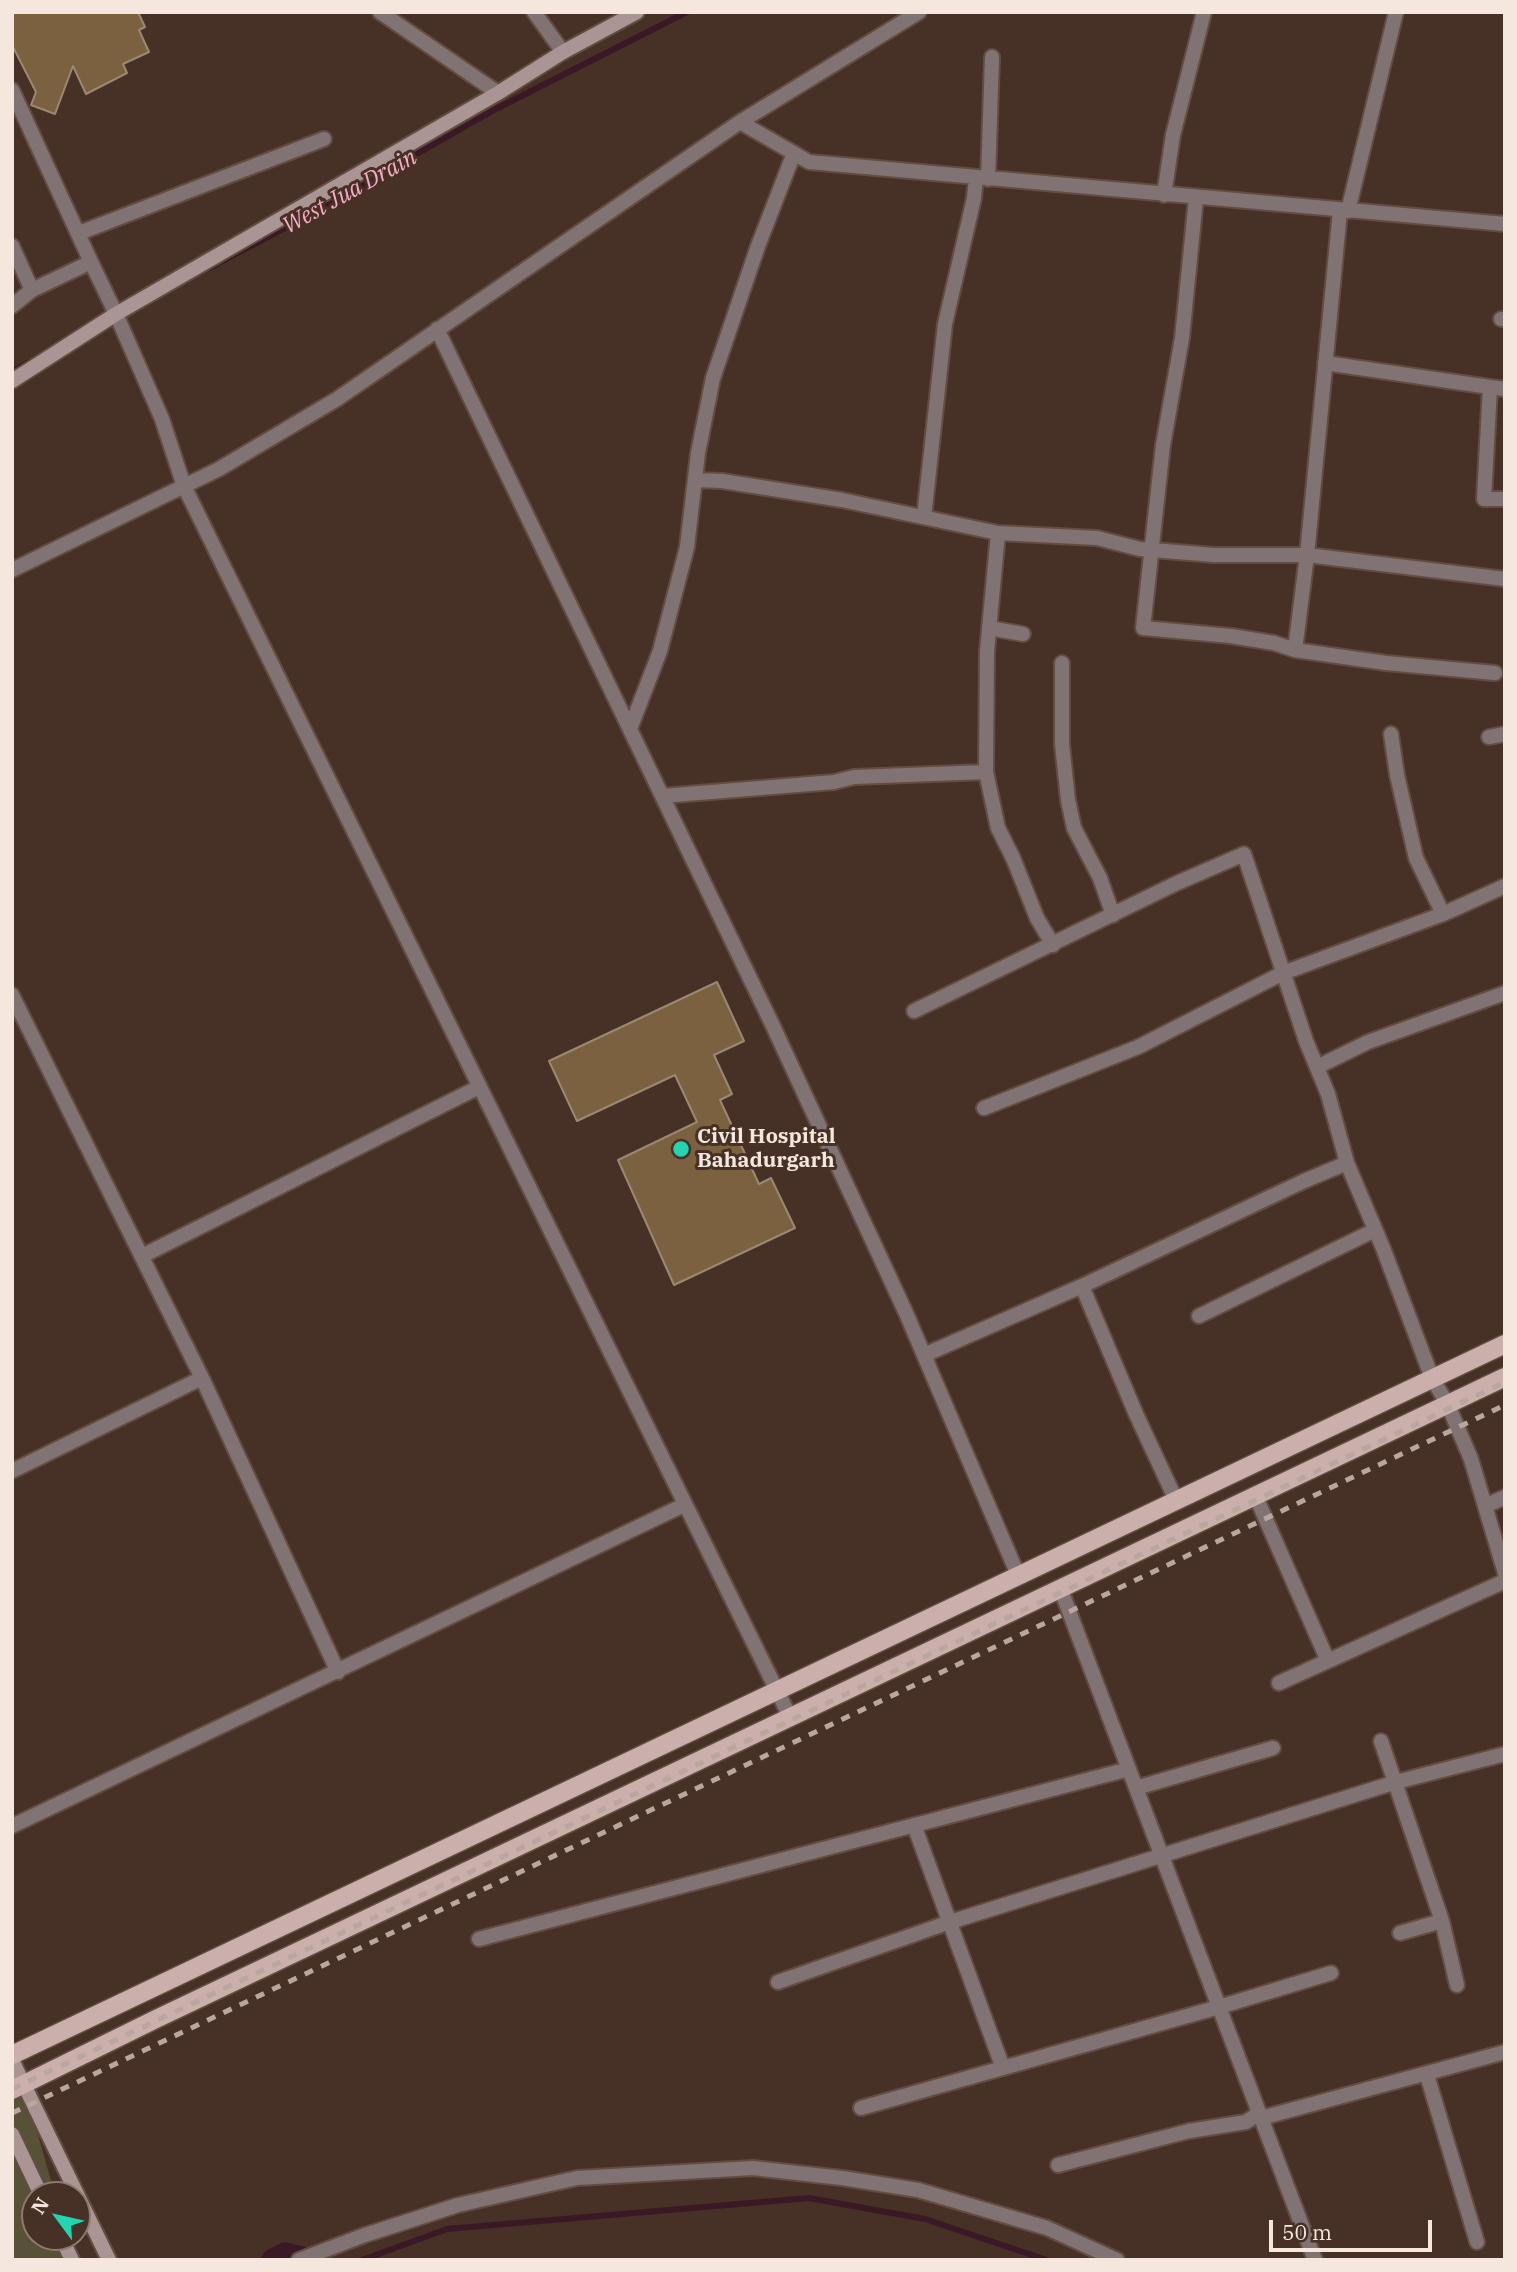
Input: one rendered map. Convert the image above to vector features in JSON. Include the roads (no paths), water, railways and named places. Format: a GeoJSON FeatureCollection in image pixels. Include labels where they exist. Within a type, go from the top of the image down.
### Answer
{"type":"FeatureCollection","features":[{"type":"Feature","properties":{"kind":"main road"},"geometry":{"type":"LineString","coordinates":[[12,381],[116,314],[498,93],[563,52],[637,12]]}},
{"type":"Feature","properties":{"kind":"main road"},"geometry":{"type":"LineString","coordinates":[[110,2260],[18,2087],[12,2058],[1505,1344]]}},
{"type":"Feature","properties":{"kind":"main road"},"geometry":{"type":"LineString","coordinates":[[18,2087],[1505,1377]]}},
{"type":"Feature","properties":{"kind":"main road"},"geometry":{"type":"LineString","coordinates":[[12,2134],[34,2181]]}},
{"type":"Feature","properties":{"kind":"street"},"geometry":{"type":"LineString","coordinates":[[380,12],[498,93]]}},
{"type":"Feature","properties":{"kind":"street"},"geometry":{"type":"LineString","coordinates":[[534,12],[563,52]]}},
{"type":"Feature","properties":{"kind":"street"},"geometry":{"type":"LineString","coordinates":[[12,570],[219,469],[337,398],[740,122],[919,12]]}},
{"type":"Feature","properties":{"kind":"street"},"geometry":{"type":"LineString","coordinates":[[1164,195],[1173,135],[1204,12]]}},
{"type":"Feature","properties":{"kind":"street"},"geometry":{"type":"LineString","coordinates":[[1295,650],[1344,211],[1396,12]]}},
{"type":"Feature","properties":{"kind":"street"},"geometry":{"type":"LineString","coordinates":[[924,517],[945,324],[974,198],[982,178],[992,57]]}},
{"type":"Feature","properties":{"kind":"street"},"geometry":{"type":"LineString","coordinates":[[12,90],[162,419],[184,486],[790,1717]]}},
{"type":"Feature","properties":{"kind":"street"},"geometry":{"type":"LineString","coordinates":[[740,122],[809,162],[1505,224]]}},
{"type":"Feature","properties":{"kind":"street"},"geometry":{"type":"LineString","coordinates":[[79,233],[324,139]]}},
{"type":"Feature","properties":{"kind":"street"},"geometry":{"type":"LineString","coordinates":[[630,729],[660,651],[687,547],[695,480],[713,378],[758,246],[794,153]]}},
{"type":"Feature","properties":{"kind":"street"},"geometry":{"type":"LineString","coordinates":[[1196,198],[1182,338],[1163,444],[1143,628],[1231,636],[1274,643],[1295,650],[1386,663],[1495,673]]}},
{"type":"Feature","properties":{"kind":"street"},"geometry":{"type":"LineString","coordinates":[[12,246],[32,290]]}},
{"type":"Feature","properties":{"kind":"street"},"geometry":{"type":"LineString","coordinates":[[12,306],[32,290],[91,262]]}},
{"type":"Feature","properties":{"kind":"street"},"geometry":{"type":"LineString","coordinates":[[437,329],[773,1026],[925,1356],[1018,1576]]}},
{"type":"Feature","properties":{"kind":"street"},"geometry":{"type":"LineString","coordinates":[[1325,363],[1498,388],[1484,499],[1505,499]]}},
{"type":"Feature","properties":{"kind":"street"},"geometry":{"type":"LineString","coordinates":[[695,480],[722,481],[793,492],[998,533],[1097,538],[1150,550],[1214,555],[1307,555],[1505,579]]}},
{"type":"Feature","properties":{"kind":"street"},"geometry":{"type":"LineString","coordinates":[[998,533],[987,651],[986,772],[998,828],[1037,918],[1053,945]]}},
{"type":"Feature","properties":{"kind":"street"},"geometry":{"type":"LineString","coordinates":[[989,628],[1023,634]]}},
{"type":"Feature","properties":{"kind":"street"},"geometry":{"type":"LineString","coordinates":[[1062,663],[1062,744],[1068,800],[1074,828],[1100,878],[1113,915]]}},
{"type":"Feature","properties":{"kind":"street"},"geometry":{"type":"LineString","coordinates":[[1391,734],[1397,775],[1416,858],[1443,914]]}},
{"type":"Feature","properties":{"kind":"street"},"geometry":{"type":"LineString","coordinates":[[1489,737],[1505,734]]}},
{"type":"Feature","properties":{"kind":"street"},"geometry":{"type":"LineString","coordinates":[[662,796],[834,782],[854,777],[986,772]]}},
{"type":"Feature","properties":{"kind":"street"},"geometry":{"type":"LineString","coordinates":[[914,1011],[1177,883],[1244,854],[1283,973],[1328,1094],[1347,1163],[1432,1378],[1448,1405],[1471,1458],[1505,1573]]}},
{"type":"Feature","properties":{"kind":"street"},"geometry":{"type":"LineString","coordinates":[[984,1108],[1138,1047],[1283,973],[1443,914],[1505,886]]}},
{"type":"Feature","properties":{"kind":"street"},"geometry":{"type":"LineString","coordinates":[[1317,1067],[1368,1042],[1505,993]]}},
{"type":"Feature","properties":{"kind":"street"},"geometry":{"type":"LineString","coordinates":[[12,995],[202,1378],[338,1672]]}},
{"type":"Feature","properties":{"kind":"street"},"geometry":{"type":"LineString","coordinates":[[142,1256],[479,1087]]}},
{"type":"Feature","properties":{"kind":"street"},"geometry":{"type":"LineString","coordinates":[[925,1356],[1347,1163]]}},
{"type":"Feature","properties":{"kind":"street"},"geometry":{"type":"LineString","coordinates":[[1199,1316],[1375,1230]]}},
{"type":"Feature","properties":{"kind":"street"},"geometry":{"type":"LineString","coordinates":[[1082,1286],[1176,1500]]}},
{"type":"Feature","properties":{"kind":"street"},"geometry":{"type":"LineString","coordinates":[[12,1471],[202,1378]]}},
{"type":"Feature","properties":{"kind":"street"},"geometry":{"type":"LineString","coordinates":[[1256,1497],[1328,1661]]}},
{"type":"Feature","properties":{"kind":"street"},"geometry":{"type":"LineString","coordinates":[[1485,1506],[1505,1497]]}},
{"type":"Feature","properties":{"kind":"street"},"geometry":{"type":"LineString","coordinates":[[12,1826],[684,1505]]}},
{"type":"Feature","properties":{"kind":"street"},"geometry":{"type":"LineString","coordinates":[[1279,1683],[1505,1581]]}},
{"type":"Feature","properties":{"kind":"street"},"geometry":{"type":"LineString","coordinates":[[1061,1590],[1315,2260]]}},
{"type":"Feature","properties":{"kind":"street"},"geometry":{"type":"LineString","coordinates":[[1381,1741],[1442,1921],[1457,1985]]}},
{"type":"Feature","properties":{"kind":"street"},"geometry":{"type":"LineString","coordinates":[[1136,1788],[1273,1748]]}},
{"type":"Feature","properties":{"kind":"street"},"geometry":{"type":"LineString","coordinates":[[778,1982],[950,1922],[1396,1782],[1505,1754]]}},
{"type":"Feature","properties":{"kind":"street"},"geometry":{"type":"LineString","coordinates":[[479,1939],[1129,1769]]}},
{"type":"Feature","properties":{"kind":"street"},"geometry":{"type":"LineString","coordinates":[[914,1825],[1003,2068]]}},
{"type":"Feature","properties":{"kind":"street"},"geometry":{"type":"LineString","coordinates":[[1400,1933],[1442,1921]]}},
{"type":"Feature","properties":{"kind":"street"},"geometry":{"type":"LineString","coordinates":[[861,2108],[1331,1973]]}},
{"type":"Feature","properties":{"kind":"street"},"geometry":{"type":"LineString","coordinates":[[1058,2165],[1189,2131],[1245,2122],[1260,2115],[1427,2075],[1505,2052]]}},
{"type":"Feature","properties":{"kind":"street"},"geometry":{"type":"LineString","coordinates":[[1427,2075],[1477,2242]]}},
{"type":"Feature","properties":{"kind":"street"},"geometry":{"type":"LineString","coordinates":[[304,2257],[458,2205],[577,2178],[753,2168],[918,2190],[1047,2228],[1116,2260]]}},
{"type":"Feature","properties":{"kind":"waterway","name":"West Jua Drain"},"geometry":{"type":"LineString","coordinates":[[209,268],[319,210],[494,110],[687,12]]}},
{"type":"Feature","properties":{"kind":"waterway","name":"West Jua Drain"},"geometry":{"type":"LineString","coordinates":[[12,372],[29,362]]}},
{"type":"Feature","properties":{"kind":"waterway"},"geometry":{"type":"LineString","coordinates":[[362,2260],[447,2229],[809,2198],[925,2219],[1047,2260]]}},
{"type":"Feature","properties":{"kind":"waterway"},"geometry":{"type":"LineString","coordinates":[[273,2260],[285,2254],[311,2260]]}},
{"type":"Feature","properties":{"kind":"railway"},"geometry":{"type":"LineString","coordinates":[[12,2089],[1505,1382]]}},
{"type":"Feature","properties":{"kind":"railway"},"geometry":{"type":"LineString","coordinates":[[12,2113],[1505,1405]]}},
{"type":"Feature","properties":{"kind":"place","name":"Civil Hospital Bahadurgarh"},"geometry":{"type":"Point","coordinates":[681,1149]}}]}
